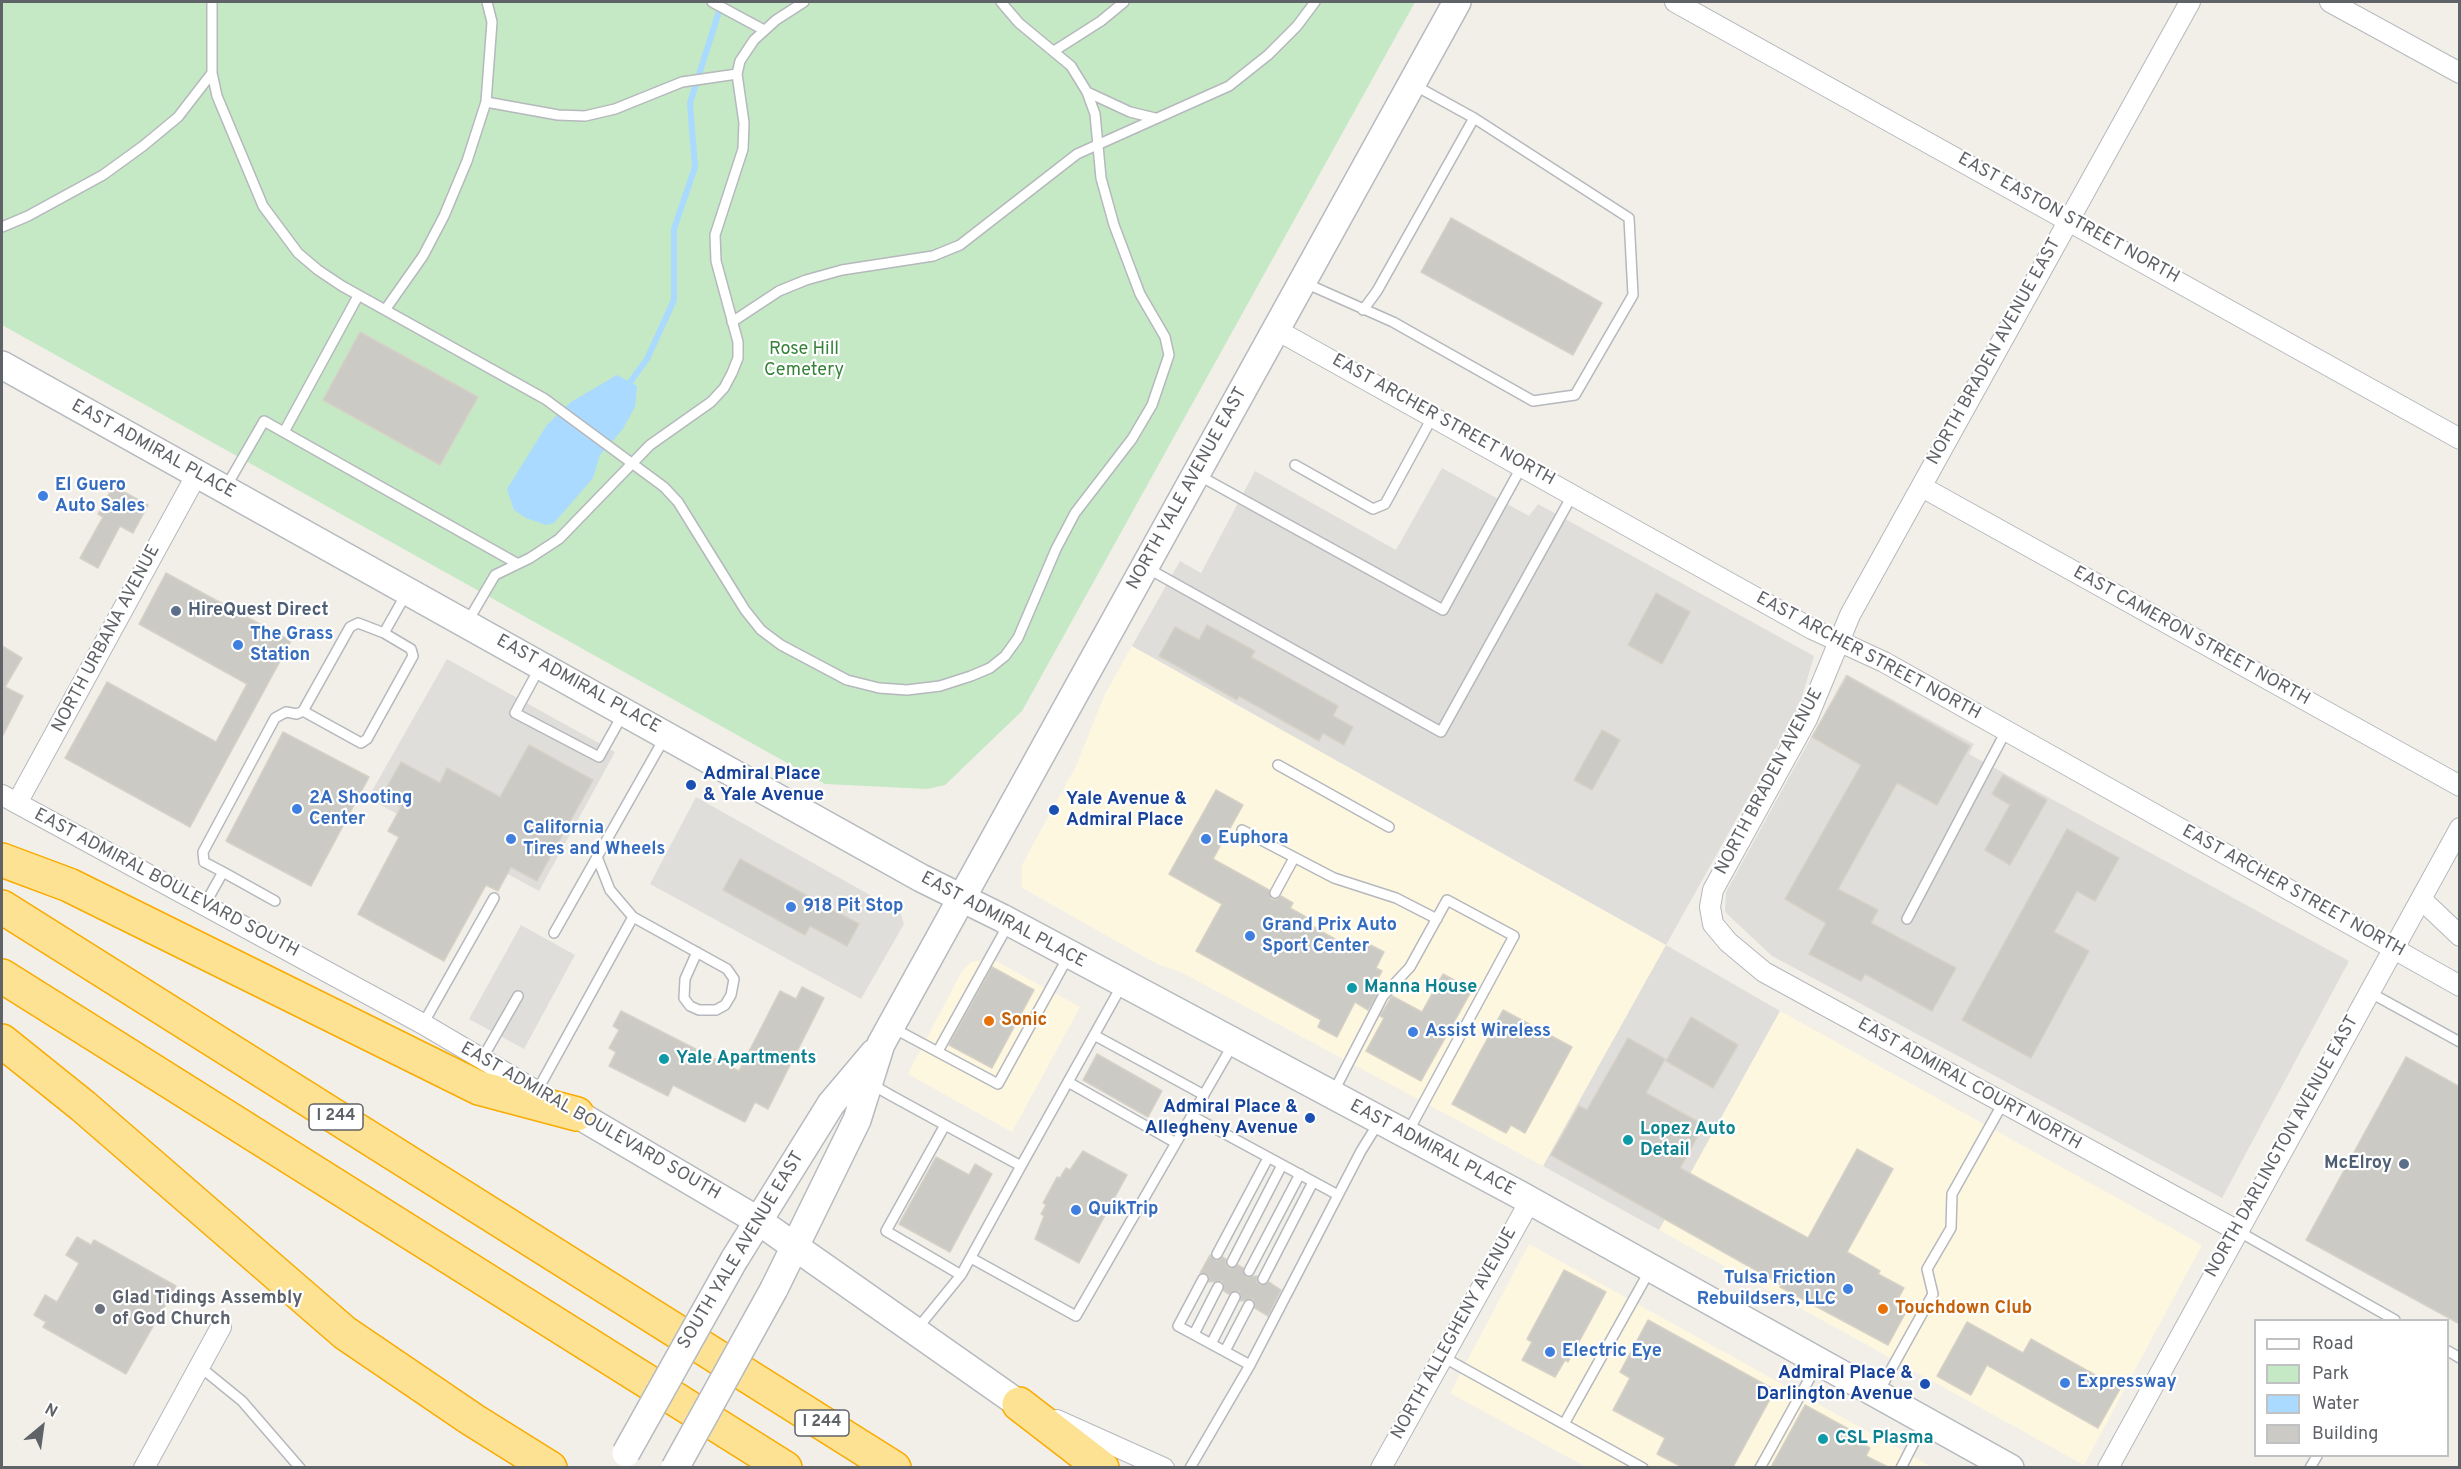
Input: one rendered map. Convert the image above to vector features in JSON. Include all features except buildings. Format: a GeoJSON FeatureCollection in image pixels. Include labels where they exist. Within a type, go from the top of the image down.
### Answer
{"type":"FeatureCollection","features":[{"type":"Feature","properties":{"kind":"highway"},"geometry":{"type":"LineString","coordinates":[[2,860],[69,885],[479,1088],[577,1114]]}},
{"type":"Feature","properties":{"kind":"highway","name":"I 244"},"geometry":{"type":"LineString","coordinates":[[2,907],[894,1467]]}},
{"type":"Feature","properties":{"kind":"highway"},"geometry":{"type":"LineString","coordinates":[[2,976],[785,1467]]}},
{"type":"Feature","properties":{"kind":"highway"},"geometry":{"type":"LineString","coordinates":[[2,1041],[83,1106],[345,1333],[473,1420],[550,1467]]}},
{"type":"Feature","properties":{"kind":"highway"},"geometry":{"type":"LineString","coordinates":[[1019,1404],[1102,1467]]}},
{"type":"Feature","properties":{"kind":"main road","name":"NORTH YALE AVENUE EAST"},"geometry":{"type":"LineString","coordinates":[[918,976],[1457,2]]}},
{"type":"Feature","properties":{"kind":"main road","name":"EAST ADMIRAL PLACE"},"geometry":{"type":"LineString","coordinates":[[2,365],[960,898],[1010,922],[1122,985],[1530,1201],[2010,1467]]}},
{"type":"Feature","properties":{"kind":"main road","name":"SOUTH YALE AVENUE EAST"},"geometry":{"type":"LineString","coordinates":[[675,1467],[795,1247],[857,1120],[886,1036],[918,976]]}},
{"type":"Feature","properties":{"kind":"main road","name":"SOUTH YALE AVENUE EAST"},"geometry":{"type":"LineString","coordinates":[[622,1460],[757,1220],[831,1104],[886,1036]]}},
{"type":"Feature","properties":{"kind":"main road","name":"EAST ADMIRAL BOULEVARD SOUTH"},"geometry":{"type":"LineString","coordinates":[[577,1114],[757,1220],[1019,1404]]}},
{"type":"Feature","properties":{"kind":"street","name":"EAST EASTON STREET NORTH"},"geometry":{"type":"LineString","coordinates":[[1675,2],[2460,439]]}},
{"type":"Feature","properties":{"kind":"street","name":"NORTH BRADEN AVENUE EAST"},"geometry":{"type":"LineString","coordinates":[[1840,642],[1850,615],[2190,2]]}},
{"type":"Feature","properties":{"kind":"street"},"geometry":{"type":"LineString","coordinates":[[2330,2],[2460,73]]}},
{"type":"Feature","properties":{"kind":"street","name":"EAST ARCHER STREET NORTH"},"geometry":{"type":"LineString","coordinates":[[1275,329],[1840,642],[1884,662],[2460,986]]}},
{"type":"Feature","properties":{"kind":"street","name":"NORTH URBANA AVENUE"},"geometry":{"type":"LineString","coordinates":[[9,799],[197,474]]}},
{"type":"Feature","properties":{"kind":"street","name":"EAST CAMERON STREET NORTH"},"geometry":{"type":"LineString","coordinates":[[1922,487],[2460,786]]}},
{"type":"Feature","properties":{"kind":"street","name":"NORTH BRADEN AVENUE"},"geometry":{"type":"LineString","coordinates":[[1713,924],[1710,907],[1713,890],[1807,719],[1840,642]]}},
{"type":"Feature","properties":{"kind":"street","name":"EAST ADMIRAL BOULEVARD SOUTH"},"geometry":{"type":"LineString","coordinates":[[9,799],[423,1024],[577,1114]]}},
{"type":"Feature","properties":{"kind":"street","name":"NORTH DARLINGTON AVENUE EAST"},"geometry":{"type":"LineString","coordinates":[[2108,1467],[2236,1230],[2460,828]]}},
{"type":"Feature","properties":{"kind":"street"},"geometry":{"type":"LineString","coordinates":[[2421,899],[2459,934]]}},
{"type":"Feature","properties":{"kind":"street","name":"EAST ADMIRAL COURT NORTH"},"geometry":{"type":"LineString","coordinates":[[1713,924],[1742,955],[1764,972],[2236,1230]]}},
{"type":"Feature","properties":{"kind":"street","name":"NORTH ALLEGHENY AVENUE"},"geometry":{"type":"LineString","coordinates":[[1381,1467],[1530,1201]]}},
{"type":"Feature","properties":{"kind":"street"},"geometry":{"type":"LineString","coordinates":[[144,1467],[221,1327]]}},
{"type":"Feature","properties":{"kind":"street","name":"EAST ADMIRAL BOULEVARD SOUTH"},"geometry":{"type":"LineString","coordinates":[[1019,1404],[1164,1467]]}},
{"type":"Feature","properties":{"kind":"lane"},"geometry":{"type":"LineString","coordinates":[[212,2],[212,73],[217,96],[262,206],[298,253],[318,270],[358,296],[555,406],[632,463],[678,502],[745,609],[761,630],[781,645],[847,680],[879,688],[907,690],[940,686],[990,668],[1005,656],[1018,638],[1056,549],[1076,513],[1132,439],[1152,405],[1169,355],[1165,337],[1140,294],[1126,262],[1101,178],[1095,114],[1087,92],[1071,66],[1018,23],[1001,2]]}},
{"type":"Feature","properties":{"kind":"lane"},"geometry":{"type":"LineString","coordinates":[[385,310],[423,256],[444,216],[467,161],[486,102],[492,22],[487,2]]}},
{"type":"Feature","properties":{"kind":"lane"},"geometry":{"type":"LineString","coordinates":[[713,2],[764,30]]}},
{"type":"Feature","properties":{"kind":"lane"},"geometry":{"type":"LineString","coordinates":[[467,623],[495,575],[560,539],[650,445],[711,402],[724,388],[738,358],[738,342],[716,261],[715,235],[743,149],[744,123],[736,74],[740,61],[764,30],[804,2]]}},
{"type":"Feature","properties":{"kind":"lane"},"geometry":{"type":"LineString","coordinates":[[1054,51],[1101,21],[1124,2]]}},
{"type":"Feature","properties":{"kind":"lane"},"geometry":{"type":"LineString","coordinates":[[732,322],[779,291],[806,280],[842,270],[933,255],[960,245],[991,224],[1043,178],[1077,154],[1229,86],[1268,55],[1297,26],[1315,2]]}},
{"type":"Feature","properties":{"kind":"lane"},"geometry":{"type":"LineString","coordinates":[[2,226],[28,216],[103,175],[143,146],[178,117],[212,73]]}},
{"type":"Feature","properties":{"kind":"lane"},"geometry":{"type":"LineString","coordinates":[[486,102],[558,115],[585,116],[615,109],[682,82],[736,74]]}},
{"type":"Feature","properties":{"kind":"lane"},"geometry":{"type":"LineString","coordinates":[[1302,282],[1393,322],[1533,401],[1575,395],[1633,295],[1629,218],[1474,118],[1412,84]]}},
{"type":"Feature","properties":{"kind":"lane"},"geometry":{"type":"LineString","coordinates":[[1087,92],[1130,112],[1155,118]]}},
{"type":"Feature","properties":{"kind":"lane"},"geometry":{"type":"LineString","coordinates":[[1363,310],[1377,291],[1474,118]]}},
{"type":"Feature","properties":{"kind":"lane"},"geometry":{"type":"LineString","coordinates":[[284,432],[358,296]]}},
{"type":"Feature","properties":{"kind":"lane"},"geometry":{"type":"LineString","coordinates":[[1295,465],[1373,509],[1385,504],[1434,416]]}},
{"type":"Feature","properties":{"kind":"lane"},"geometry":{"type":"LineString","coordinates":[[225,489],[264,421],[518,564]]}},
{"type":"Feature","properties":{"kind":"lane"},"geometry":{"type":"LineString","coordinates":[[1196,474],[1443,610],[1522,466]]}},
{"type":"Feature","properties":{"kind":"lane"},"geometry":{"type":"LineString","coordinates":[[1145,566],[1441,732],[1573,494]]}},
{"type":"Feature","properties":{"kind":"lane"},"geometry":{"type":"LineString","coordinates":[[384,633],[408,590]]}},
{"type":"Feature","properties":{"kind":"lane"},"geometry":{"type":"LineString","coordinates":[[275,901],[204,862],[203,852],[275,718],[286,712],[297,714],[303,711],[351,627],[363,624],[411,649],[413,656],[367,739],[361,744],[303,711]]}},
{"type":"Feature","properties":{"kind":"lane"},"geometry":{"type":"LineString","coordinates":[[541,665],[515,713],[599,757],[624,711]]}},
{"type":"Feature","properties":{"kind":"lane"},"geometry":{"type":"LineString","coordinates":[[1906,919],[2006,731]]}},
{"type":"Feature","properties":{"kind":"lane"},"geometry":{"type":"LineString","coordinates":[[555,933],[666,735]]}},
{"type":"Feature","properties":{"kind":"lane"},"geometry":{"type":"LineString","coordinates":[[1278,765],[1389,827]]}},
{"type":"Feature","properties":{"kind":"lane"},"geometry":{"type":"LineString","coordinates":[[1242,830],[1334,878],[1396,898],[1437,919]]}},
{"type":"Feature","properties":{"kind":"lane"},"geometry":{"type":"LineString","coordinates":[[597,857],[610,890],[633,917],[697,952],[727,969],[734,979],[731,995],[725,1005],[716,1010],[699,1010],[690,1006],[684,998],[685,979],[697,952]]}},
{"type":"Feature","properties":{"kind":"lane"},"geometry":{"type":"LineString","coordinates":[[1275,893],[1294,858]]}},
{"type":"Feature","properties":{"kind":"lane"},"geometry":{"type":"LineString","coordinates":[[205,904],[223,872]]}},
{"type":"Feature","properties":{"kind":"lane"},"geometry":{"type":"LineString","coordinates":[[423,1024],[494,898]]}},
{"type":"Feature","properties":{"kind":"lane"},"geometry":{"type":"LineString","coordinates":[[1332,1095],[1383,996],[1410,968],[1448,900],[1514,936],[1406,1135]]}},
{"type":"Feature","properties":{"kind":"lane"},"geometry":{"type":"LineString","coordinates":[[537,1091],[633,917]]}},
{"type":"Feature","properties":{"kind":"lane"},"geometry":{"type":"LineString","coordinates":[[938,1051],[1010,922]]}},
{"type":"Feature","properties":{"kind":"lane"},"geometry":{"type":"LineString","coordinates":[[886,1036],[938,1051],[998,1084],[1069,955]]}},
{"type":"Feature","properties":{"kind":"lane"},"geometry":{"type":"LineString","coordinates":[[915,1332],[961,1275],[1122,985]]}},
{"type":"Feature","properties":{"kind":"lane"},"geometry":{"type":"LineString","coordinates":[[2369,992],[2460,1042]]}},
{"type":"Feature","properties":{"kind":"lane"},"geometry":{"type":"LineString","coordinates":[[482,1059],[518,996]]}},
{"type":"Feature","properties":{"kind":"lane"},"geometry":{"type":"LineString","coordinates":[[1094,1035],[1204,1095]]}},
{"type":"Feature","properties":{"kind":"lane"},"geometry":{"type":"LineString","coordinates":[[970,1258],[1076,1316],[1234,1043]]}},
{"type":"Feature","properties":{"kind":"lane"},"geometry":{"type":"LineString","coordinates":[[1068,1082],[1176,1143]]}},
{"type":"Feature","properties":{"kind":"lane"},"geometry":{"type":"LineString","coordinates":[[869,1083],[1021,1166]]}},
{"type":"Feature","properties":{"kind":"lane"},"geometry":{"type":"LineString","coordinates":[[1878,1394],[1932,1294],[1927,1269],[1951,1228],[1952,1194],[2003,1103]]}},
{"type":"Feature","properties":{"kind":"lane"},"geometry":{"type":"LineString","coordinates":[[1192,1116],[1338,1195]]}},
{"type":"Feature","properties":{"kind":"lane"},"geometry":{"type":"LineString","coordinates":[[1190,1467],[1250,1365],[1338,1195],[1380,1121]]}},
{"type":"Feature","properties":{"kind":"lane"},"geometry":{"type":"LineString","coordinates":[[945,1125],[886,1232],[961,1275]]}},
{"type":"Feature","properties":{"kind":"lane"},"geometry":{"type":"LineString","coordinates":[[1217,1254],[1269,1158]]}},
{"type":"Feature","properties":{"kind":"lane"},"geometry":{"type":"LineString","coordinates":[[1232,1262],[1282,1165]]}},
{"type":"Feature","properties":{"kind":"lane"},"geometry":{"type":"LineString","coordinates":[[1249,1271],[1300,1174]]}},
{"type":"Feature","properties":{"kind":"lane"},"geometry":{"type":"LineString","coordinates":[[1263,1279],[1313,1182]]}},
{"type":"Feature","properties":{"kind":"lane"},"geometry":{"type":"LineString","coordinates":[[2236,1230],[2392,1319]]}},
{"type":"Feature","properties":{"kind":"lane"},"geometry":{"type":"LineString","coordinates":[[1564,1424],[1651,1268]]}},
{"type":"Feature","properties":{"kind":"lane"},"geometry":{"type":"LineString","coordinates":[[1203,1279],[1178,1326],[1250,1365]]}},
{"type":"Feature","properties":{"kind":"lane"},"geometry":{"type":"LineString","coordinates":[[1194,1334],[1218,1287]]}},
{"type":"Feature","properties":{"kind":"lane"},"geometry":{"type":"LineString","coordinates":[[1211,1344],[1235,1297]]}},
{"type":"Feature","properties":{"kind":"lane"},"geometry":{"type":"LineString","coordinates":[[1225,1351],[1249,1305]]}},
{"type":"Feature","properties":{"kind":"lane"},"geometry":{"type":"LineString","coordinates":[[1443,1357],[1643,1467]]}},
{"type":"Feature","properties":{"kind":"lane"},"geometry":{"type":"LineString","coordinates":[[1760,1467],[1819,1361]]}},
{"type":"Feature","properties":{"kind":"lane"},"geometry":{"type":"LineString","coordinates":[[199,1366],[242,1401],[300,1467]]}},
{"type":"Feature","properties":{"kind":"lane"},"geometry":{"type":"LineString","coordinates":[[1901,1467],[1926,1421]]}},
{"type":"Feature","properties":{"kind":"shaded area"},"geometry":{"type":"Polygon","coordinates":[[[1442,468],[1529,516],[1538,504],[1814,656],[1799,707],[1666,945],[1132,646],[1180,561],[1201,573],[1255,471],[1396,550],[1442,468]]]}},
{"type":"Feature","properties":{"kind":"shaded area"},"geometry":{"type":"Polygon","coordinates":[[[1132,646],[1666,945],[1543,1166],[1179,971],[1159,965],[1022,888],[1022,865],[1076,766],[1105,694],[1132,646]]]}},
{"type":"Feature","properties":{"kind":"shaded area"},"geometry":{"type":"Polygon","coordinates":[[[447,659],[615,752],[539,891],[368,798],[447,659]]]}},
{"type":"Feature","properties":{"kind":"shaded area"},"geometry":{"type":"Polygon","coordinates":[[[1846,674],[1974,744],[1969,754],[2349,961],[2222,1198],[1772,956],[1725,912],[1726,892],[1846,674]]]}},
{"type":"Feature","properties":{"kind":"shaded area"},"geometry":{"type":"Polygon","coordinates":[[[696,797],[900,912],[904,924],[861,999],[650,884],[696,797]]]}},
{"type":"Feature","properties":{"kind":"shaded area"},"geometry":{"type":"Polygon","coordinates":[[[521,925],[575,955],[524,1049],[469,1019],[521,925]]]}},
{"type":"Feature","properties":{"kind":"shaded area"},"geometry":{"type":"Polygon","coordinates":[[[1666,945],[1780,1011],[1659,1230],[1543,1166],[1666,945]]]}},
{"type":"Feature","properties":{"kind":"shaded area"},"geometry":{"type":"Polygon","coordinates":[[[992,959],[1080,1007],[1012,1132],[908,1074],[962,971],[971,962],[992,959]]]}},
{"type":"Feature","properties":{"kind":"shaded area"},"geometry":{"type":"Polygon","coordinates":[[[1780,1011],[2202,1245],[2084,1465],[1659,1230],[1780,1011]]]}},
{"type":"Feature","properties":{"kind":"shaded area"},"geometry":{"type":"Polygon","coordinates":[[[1529,1244],[1932,1467],[1586,1467],[1450,1393],[1529,1244]]]}},
{"type":"Feature","properties":{"kind":"green space","name":"Rose Hill Cemetery"},"geometry":{"type":"Polygon","coordinates":[[[2,2],[1415,2],[1022,711],[945,785],[927,789],[825,784],[2,325],[2,2]]]}},
{"type":"Feature","properties":{"kind":"water"},"geometry":{"type":"Polygon","coordinates":[[[617,375],[637,386],[635,407],[622,430],[600,455],[593,478],[554,523],[546,525],[526,518],[514,510],[507,489],[547,425],[571,402],[617,375]]]}},
{"type":"Feature","properties":{"kind":"waterway"},"geometry":{"type":"LineString","coordinates":[[631,381],[647,359],[674,300],[674,229],[695,167],[690,103],[722,2]]}},
{"type":"Feature","properties":{"kind":"place","name":"El Guero Auto Sales"},"geometry":{"type":"Point","coordinates":[43,496]}},
{"type":"Feature","properties":{"kind":"place","name":"HireQuest Direct"},"geometry":{"type":"Point","coordinates":[176,611]}},
{"type":"Feature","properties":{"kind":"place","name":"The Grass Station"},"geometry":{"type":"Point","coordinates":[238,645]}},
{"type":"Feature","properties":{"kind":"place","name":"Admiral Place & Yale Avenue"},"geometry":{"type":"Point","coordinates":[691,785]}},
{"type":"Feature","properties":{"kind":"place","name":"2A Shooting Center"},"geometry":{"type":"Point","coordinates":[297,809]}},
{"type":"Feature","properties":{"kind":"place","name":"Yale Avenue & Admiral Place"},"geometry":{"type":"Point","coordinates":[1054,810]}},
{"type":"Feature","properties":{"kind":"place","name":"California Tires and Wheels"},"geometry":{"type":"Point","coordinates":[511,839]}},
{"type":"Feature","properties":{"kind":"place","name":"Euphora"},"geometry":{"type":"Point","coordinates":[1206,839]}},
{"type":"Feature","properties":{"kind":"place","name":"918 Pit Stop"},"geometry":{"type":"Point","coordinates":[791,907]}},
{"type":"Feature","properties":{"kind":"place","name":"Grand Prix Auto Sport Center"},"geometry":{"type":"Point","coordinates":[1250,936]}},
{"type":"Feature","properties":{"kind":"place","name":"Manna House"},"geometry":{"type":"Point","coordinates":[1352,988]}},
{"type":"Feature","properties":{"kind":"place","name":"Sonic"},"geometry":{"type":"Point","coordinates":[989,1021]}},
{"type":"Feature","properties":{"kind":"place","name":"Assist Wireless"},"geometry":{"type":"Point","coordinates":[1413,1032]}},
{"type":"Feature","properties":{"kind":"place","name":"Yale Apartments"},"geometry":{"type":"Point","coordinates":[664,1059]}},
{"type":"Feature","properties":{"kind":"place","name":"Admiral Place & Allegheny Avenue"},"geometry":{"type":"Point","coordinates":[1310,1118]}},
{"type":"Feature","properties":{"kind":"place","name":"Lopez Auto Detail"},"geometry":{"type":"Point","coordinates":[1628,1140]}},
{"type":"Feature","properties":{"kind":"place","name":"McElroy"},"geometry":{"type":"Point","coordinates":[2404,1164]}},
{"type":"Feature","properties":{"kind":"place","name":"QuikTrip"},"geometry":{"type":"Point","coordinates":[1076,1210]}},
{"type":"Feature","properties":{"kind":"place","name":"Tulsa Friction Rebuildsers, LLC"},"geometry":{"type":"Point","coordinates":[1848,1289]}},
{"type":"Feature","properties":{"kind":"place","name":"Glad Tidings Assembly of God Church"},"geometry":{"type":"Point","coordinates":[100,1309]}},
{"type":"Feature","properties":{"kind":"place","name":"Touchdown Club"},"geometry":{"type":"Point","coordinates":[1883,1309]}},
{"type":"Feature","properties":{"kind":"place","name":"Electric Eye"},"geometry":{"type":"Point","coordinates":[1550,1352]}},
{"type":"Feature","properties":{"kind":"place","name":"Expressway"},"geometry":{"type":"Point","coordinates":[2065,1383]}},
{"type":"Feature","properties":{"kind":"place","name":"Admiral Place & Darlington Avenue"},"geometry":{"type":"Point","coordinates":[1925,1384]}},
{"type":"Feature","properties":{"kind":"place","name":"CSL Plasma"},"geometry":{"type":"Point","coordinates":[1823,1439]}}]}
